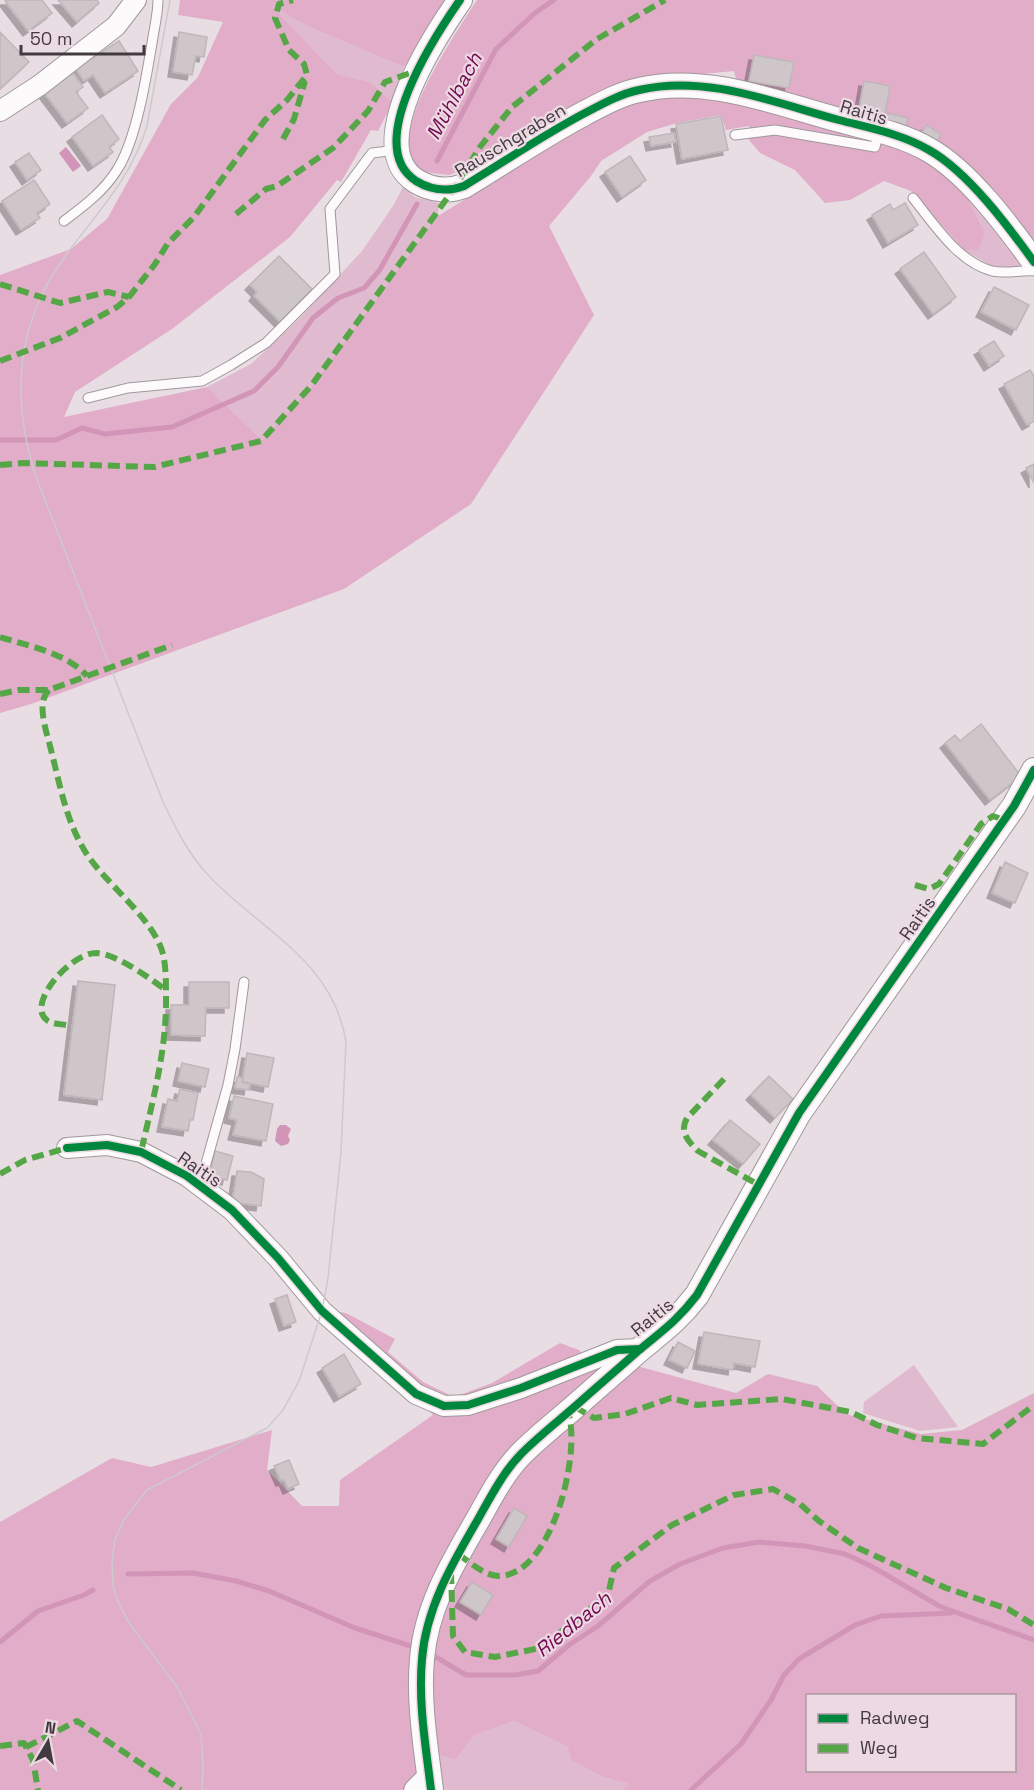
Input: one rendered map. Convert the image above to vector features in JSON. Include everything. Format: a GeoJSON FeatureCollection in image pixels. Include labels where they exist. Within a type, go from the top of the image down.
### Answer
{"type":"FeatureCollection","features":[{"type":"Feature","properties":{"kind":"street"},"geometry":{"type":"LineString","coordinates":[[0,111],[40,85],[116,26],[136,0]]}},
{"type":"Feature","properties":{"kind":"street"},"geometry":{"type":"LineString","coordinates":[[397,150],[397,128],[416,71],[460,0]]}},
{"type":"Feature","properties":{"kind":"street","name":"Raitis"},"geometry":{"type":"LineString","coordinates":[[637,90],[672,84],[727,90],[914,142],[931,150],[950,165],[998,217],[1034,262]]}},
{"type":"Feature","properties":{"kind":"street","name":"Rauschgraben"},"geometry":{"type":"LineString","coordinates":[[397,150],[406,172],[415,180],[427,186],[453,190],[465,186],[563,125],[608,101],[637,90]]}},
{"type":"Feature","properties":{"kind":"street","name":"Raitis"},"geometry":{"type":"LineString","coordinates":[[67,1148],[107,1145],[141,1152],[187,1176],[232,1210],[331,1318],[416,1394],[444,1406],[468,1406],[617,1350],[640,1349],[679,1318],[701,1290],[799,1113],[1014,806],[1034,770]]}},
{"type":"Feature","properties":{"kind":"street"},"geometry":{"type":"LineString","coordinates":[[425,1785],[422,1707],[423,1652],[435,1603],[454,1561],[497,1487],[522,1453],[640,1349]]}},
{"type":"Feature","properties":{"kind":"lane"},"geometry":{"type":"LineString","coordinates":[[64,221],[90,201],[108,183],[125,156],[149,58],[158,0]]}},
{"type":"Feature","properties":{"kind":"lane"},"geometry":{"type":"LineString","coordinates":[[735,135],[775,130],[874,147],[879,131]]}},
{"type":"Feature","properties":{"kind":"lane"},"geometry":{"type":"LineString","coordinates":[[88,398],[128,388],[202,381],[266,343],[335,274],[330,209],[372,153],[397,150]]}},
{"type":"Feature","properties":{"kind":"lane"},"geometry":{"type":"LineString","coordinates":[[913,198],[952,244],[973,262],[994,271],[1034,271]]}},
{"type":"Feature","properties":{"kind":"lane"},"geometry":{"type":"LineString","coordinates":[[200,1185],[228,1085],[244,981]]}},
{"type":"Feature","properties":{"kind":"shaded area"},"geometry":{"type":"Polygon","coordinates":[[[180,0],[445,0],[404,67],[307,26],[271,5],[337,74],[370,82],[393,102],[378,131],[371,130],[341,182],[337,180],[290,237],[172,329],[75,392],[64,417],[207,387],[262,440],[310,388],[438,216],[609,111],[636,99],[653,95],[679,94],[743,105],[734,71],[630,81],[482,162],[449,175],[422,172],[411,157],[409,140],[412,121],[431,76],[477,0],[1034,0],[1034,246],[962,189],[985,233],[979,249],[964,250],[911,191],[884,181],[850,200],[825,203],[795,170],[760,153],[749,140],[749,126],[726,130],[721,115],[677,123],[647,132],[601,161],[549,226],[594,315],[471,504],[344,589],[31,704],[0,713],[0,275],[71,249],[107,219],[171,104],[198,77],[223,22],[178,15],[180,0]]]}},
{"type":"Feature","properties":{"kind":"shaded area"},"geometry":{"type":"Polygon","coordinates":[[[269,3],[307,26],[404,67],[393,102],[370,82],[337,74],[269,3]]]}},
{"type":"Feature","properties":{"kind":"shaded area"},"geometry":{"type":"Polygon","coordinates":[[[66,147],[81,166],[73,172],[59,153],[66,147]]]}},
{"type":"Feature","properties":{"kind":"shaded area"},"geometry":{"type":"Polygon","coordinates":[[[403,187],[415,197],[439,203],[438,216],[310,388],[262,440],[207,387],[251,364],[299,319],[362,251],[393,206],[403,187]]]}},
{"type":"Feature","properties":{"kind":"shaded area"},"geometry":{"type":"Polygon","coordinates":[[[962,189],[1032,247],[1018,268],[993,267],[964,250],[962,189]]]}},
{"type":"Feature","properties":{"kind":"shaded area"},"geometry":{"type":"Polygon","coordinates":[[[280,1125],[286,1125],[291,1129],[288,1136],[290,1140],[288,1144],[281,1146],[275,1141],[277,1129],[280,1125]]]}},
{"type":"Feature","properties":{"kind":"shaded area"},"geometry":{"type":"Polygon","coordinates":[[[331,1311],[346,1313],[395,1339],[388,1352],[423,1382],[454,1397],[492,1383],[560,1343],[579,1350],[595,1366],[637,1366],[736,1393],[768,1374],[817,1386],[846,1414],[921,1434],[962,1430],[1034,1393],[1034,1790],[622,1790],[629,1784],[604,1777],[571,1760],[568,1747],[514,1721],[475,1735],[455,1760],[435,1754],[403,1790],[0,1790],[0,1522],[112,1458],[151,1467],[272,1430],[267,1470],[302,1506],[339,1506],[340,1480],[433,1415],[331,1311]]]}},
{"type":"Feature","properties":{"kind":"shaded area"},"geometry":{"type":"Polygon","coordinates":[[[914,1365],[958,1427],[920,1431],[863,1413],[864,1402],[914,1365]]]}},
{"type":"Feature","properties":{"kind":"shaded area"},"geometry":{"type":"Polygon","coordinates":[[[514,1721],[568,1747],[604,1777],[630,1784],[622,1790],[440,1790],[435,1754],[455,1760],[475,1735],[514,1721]]]}},
{"type":"Feature","properties":{"kind":"building"},"geometry":{"type":"Polygon","coordinates":[[[6,0],[42,0],[52,13],[28,31],[6,0]]]}},
{"type":"Feature","properties":{"kind":"building"},"geometry":{"type":"Polygon","coordinates":[[[58,0],[97,0],[99,3],[77,22],[58,0]]]}},
{"type":"Feature","properties":{"kind":"building"},"geometry":{"type":"Polygon","coordinates":[[[0,32],[29,62],[1,88],[0,87],[0,32]]]}},
{"type":"Feature","properties":{"kind":"building"},"geometry":{"type":"Polygon","coordinates":[[[179,32],[207,37],[204,57],[196,56],[192,75],[173,72],[179,32]]]}},
{"type":"Feature","properties":{"kind":"building"},"geometry":{"type":"Polygon","coordinates":[[[119,41],[138,71],[105,93],[93,75],[84,81],[73,65],[89,55],[91,59],[119,41]]]}},
{"type":"Feature","properties":{"kind":"building"},"geometry":{"type":"Polygon","coordinates":[[[754,55],[794,62],[789,88],[749,81],[754,55]]]}},
{"type":"Feature","properties":{"kind":"building"},"geometry":{"type":"Polygon","coordinates":[[[73,73],[83,87],[76,92],[88,108],[67,123],[45,94],[73,73]]]}},
{"type":"Feature","properties":{"kind":"building"},"geometry":{"type":"Polygon","coordinates":[[[864,81],[890,86],[884,120],[858,115],[864,81]]]}},
{"type":"Feature","properties":{"kind":"building"},"geometry":{"type":"Polygon","coordinates":[[[888,113],[908,118],[906,128],[886,123],[888,113]]]}},
{"type":"Feature","properties":{"kind":"building"},"geometry":{"type":"Polygon","coordinates":[[[102,115],[119,139],[109,147],[113,152],[93,166],[72,137],[102,115]]]}},
{"type":"Feature","properties":{"kind":"building"},"geometry":{"type":"Polygon","coordinates":[[[721,116],[728,150],[682,159],[676,124],[721,116]]]}},
{"type":"Feature","properties":{"kind":"building"},"geometry":{"type":"Polygon","coordinates":[[[927,125],[941,135],[936,143],[922,132],[927,125]]]}},
{"type":"Feature","properties":{"kind":"building"},"geometry":{"type":"Polygon","coordinates":[[[674,133],[676,142],[651,146],[649,137],[674,133]]]}},
{"type":"Feature","properties":{"kind":"building"},"geometry":{"type":"Polygon","coordinates":[[[29,153],[41,170],[27,180],[15,162],[29,153]]]}},
{"type":"Feature","properties":{"kind":"building"},"geometry":{"type":"Polygon","coordinates":[[[630,156],[646,180],[622,197],[605,172],[630,156]]]}},
{"type":"Feature","properties":{"kind":"building"},"geometry":{"type":"Polygon","coordinates":[[[34,180],[50,204],[37,213],[40,218],[21,230],[2,201],[34,180]]]}},
{"type":"Feature","properties":{"kind":"building"},"geometry":{"type":"Polygon","coordinates":[[[905,203],[918,225],[888,243],[872,215],[890,204],[893,210],[905,203]]]}},
{"type":"Feature","properties":{"kind":"building"},"geometry":{"type":"Polygon","coordinates":[[[924,252],[956,297],[933,314],[900,269],[924,252]]]}},
{"type":"Feature","properties":{"kind":"building"},"geometry":{"type":"Polygon","coordinates":[[[279,256],[312,289],[280,322],[254,296],[257,292],[250,285],[279,256]]]}},
{"type":"Feature","properties":{"kind":"building"},"geometry":{"type":"Polygon","coordinates":[[[994,287],[1029,305],[1016,330],[981,312],[994,287]]]}},
{"type":"Feature","properties":{"kind":"building"},"geometry":{"type":"Polygon","coordinates":[[[994,341],[1004,356],[989,366],[979,350],[994,341]]]}},
{"type":"Feature","properties":{"kind":"building"},"geometry":{"type":"Polygon","coordinates":[[[1030,370],[1034,376],[1034,421],[1027,425],[1004,384],[1030,370]]]}},
{"type":"Feature","properties":{"kind":"building"},"geometry":{"type":"Polygon","coordinates":[[[1034,464],[1034,483],[1026,468],[1034,464]]]}},
{"type":"Feature","properties":{"kind":"building"},"geometry":{"type":"Polygon","coordinates":[[[981,724],[1021,776],[990,800],[945,743],[955,735],[960,741],[981,724]]]}},
{"type":"Feature","properties":{"kind":"building"},"geometry":{"type":"Polygon","coordinates":[[[1005,862],[1028,873],[1015,903],[992,893],[1005,862]]]}},
{"type":"Feature","properties":{"kind":"building"},"geometry":{"type":"Polygon","coordinates":[[[78,981],[115,985],[102,1100],[64,1095],[78,981]]]}},
{"type":"Feature","properties":{"kind":"building"},"geometry":{"type":"Polygon","coordinates":[[[189,982],[229,982],[229,1008],[206,1008],[205,1036],[171,1035],[171,1005],[189,1005],[189,982]]]}},
{"type":"Feature","properties":{"kind":"building"},"geometry":{"type":"Polygon","coordinates":[[[247,1053],[274,1058],[268,1087],[242,1082],[247,1053]]]}},
{"type":"Feature","properties":{"kind":"building"},"geometry":{"type":"Polygon","coordinates":[[[182,1063],[209,1069],[205,1087],[178,1081],[182,1063]]]}},
{"type":"Feature","properties":{"kind":"building"},"geometry":{"type":"Polygon","coordinates":[[[769,1076],[793,1099],[775,1118],[751,1095],[769,1076]]]}},
{"type":"Feature","properties":{"kind":"building"},"geometry":{"type":"Polygon","coordinates":[[[237,1077],[243,1078],[242,1082],[250,1084],[249,1090],[235,1088],[237,1077]]]}},
{"type":"Feature","properties":{"kind":"building"},"geometry":{"type":"Polygon","coordinates":[[[180,1089],[198,1093],[193,1120],[190,1120],[188,1131],[162,1127],[168,1099],[177,1101],[180,1089]]]}},
{"type":"Feature","properties":{"kind":"building"},"geometry":{"type":"Polygon","coordinates":[[[234,1096],[273,1104],[266,1141],[233,1135],[237,1120],[229,1118],[234,1096]]]}},
{"type":"Feature","properties":{"kind":"building"},"geometry":{"type":"Polygon","coordinates":[[[730,1120],[760,1144],[743,1164],[713,1140],[730,1120]]]}},
{"type":"Feature","properties":{"kind":"building"},"geometry":{"type":"Polygon","coordinates":[[[215,1151],[233,1156],[227,1180],[209,1176],[215,1151]]]}},
{"type":"Feature","properties":{"kind":"building"},"geometry":{"type":"Polygon","coordinates":[[[237,1171],[251,1172],[264,1179],[261,1206],[238,1203],[233,1197],[237,1171]]]}},
{"type":"Feature","properties":{"kind":"building"},"geometry":{"type":"Polygon","coordinates":[[[287,1295],[296,1322],[284,1326],[275,1299],[287,1295]]]}},
{"type":"Feature","properties":{"kind":"building"},"geometry":{"type":"Polygon","coordinates":[[[704,1332],[760,1341],[755,1367],[734,1363],[733,1370],[698,1364],[704,1332]]]}},
{"type":"Feature","properties":{"kind":"building"},"geometry":{"type":"Polygon","coordinates":[[[678,1342],[695,1351],[687,1368],[669,1360],[678,1342]]]}},
{"type":"Feature","properties":{"kind":"building"},"geometry":{"type":"Polygon","coordinates":[[[344,1354],[361,1384],[339,1397],[322,1368],[344,1354]]]}},
{"type":"Feature","properties":{"kind":"building"},"geometry":{"type":"Polygon","coordinates":[[[289,1460],[299,1484],[288,1489],[284,1480],[281,1481],[274,1466],[289,1460]]]}},
{"type":"Feature","properties":{"kind":"building"},"geometry":{"type":"Polygon","coordinates":[[[514,1508],[527,1516],[509,1547],[496,1539],[514,1508]]]}},
{"type":"Feature","properties":{"kind":"building"},"geometry":{"type":"Polygon","coordinates":[[[472,1582],[493,1595],[481,1615],[460,1602],[472,1582]]]}},
{"type":"Feature","properties":{"kind":"waterway","name":"Mühlbach"},"geometry":{"type":"LineString","coordinates":[[437,161],[496,49],[535,13],[554,0]]}},
{"type":"Feature","properties":{"kind":"waterway","name":"Mühlbach"},"geometry":{"type":"LineString","coordinates":[[0,440],[56,440],[82,428],[105,434],[172,427],[254,391],[278,367],[313,318],[338,298],[364,288],[379,271],[417,204]]}},
{"type":"Feature","properties":{"kind":"waterway","name":"Riedbach"},"geometry":{"type":"LineString","coordinates":[[431,1654],[466,1675],[516,1675],[538,1671],[569,1645],[598,1626],[650,1581],[680,1564],[723,1548],[759,1542],[805,1546],[845,1554],[871,1566],[941,1607],[1034,1640]]}},
{"type":"Feature","properties":{"kind":"waterway","name":"Riedbach"},"geometry":{"type":"LineString","coordinates":[[128,1574],[193,1573],[236,1581],[269,1591],[355,1628],[417,1648]]}},
{"type":"Feature","properties":{"kind":"waterway","name":"Riedbach"},"geometry":{"type":"LineString","coordinates":[[0,1642],[38,1611],[93,1590]]}},
{"type":"Feature","properties":{"kind":"waterway","name":"Riedbach"},"geometry":{"type":"LineString","coordinates":[[691,1790],[741,1744],[771,1700],[784,1675],[799,1659],[855,1625],[881,1616],[951,1613]]}},
{"type":"Feature","properties":{"kind":"tram line"},"geometry":{"type":"LineString","coordinates":[[170,0],[147,126],[141,144],[124,177],[51,278],[37,305],[28,332],[21,388],[28,447],[36,477],[163,802],[173,822],[189,850],[209,876],[311,968],[326,989],[339,1014],[346,1042],[341,1152],[328,1278],[322,1311],[299,1381],[283,1410],[267,1428],[147,1490],[125,1518],[115,1539],[112,1560],[113,1586],[119,1604],[129,1623],[177,1687],[201,1734],[202,1790]]}},
{"type":"Feature","properties":{"kind":"marked path"},"geometry":{"type":"LineString","coordinates":[[0,361],[60,338],[117,307],[129,297],[168,243],[194,217],[265,120],[287,100],[307,75],[304,64],[289,50],[275,18],[279,4],[293,0]]}},
{"type":"Feature","properties":{"kind":"marked path"},"geometry":{"type":"LineString","coordinates":[[0,465],[23,463],[154,467],[261,441],[311,386],[453,190],[480,147],[512,107],[597,39],[665,0]]}},
{"type":"Feature","properties":{"kind":"marked path"},"geometry":{"type":"LineString","coordinates":[[236,214],[266,189],[277,186],[333,148],[368,111],[385,82],[416,71]]}},
{"type":"Feature","properties":{"kind":"marked path"},"geometry":{"type":"LineString","coordinates":[[283,139],[294,119],[305,81]]}},
{"type":"Feature","properties":{"kind":"marked path"},"geometry":{"type":"LineString","coordinates":[[0,284],[60,303],[108,292],[129,297]]}},
{"type":"Feature","properties":{"kind":"marked path"},"geometry":{"type":"LineString","coordinates":[[0,637],[58,656],[69,661],[87,676]]}},
{"type":"Feature","properties":{"kind":"marked path"},"geometry":{"type":"LineString","coordinates":[[0,694],[19,690],[49,690],[172,645]]}},
{"type":"Feature","properties":{"kind":"marked path"},"geometry":{"type":"LineString","coordinates":[[49,690],[43,702],[44,724],[73,827],[95,865],[150,928],[158,941],[164,959],[166,974],[164,1035],[141,1152]]}},
{"type":"Feature","properties":{"kind":"marked path"},"geometry":{"type":"LineString","coordinates":[[915,885],[929,889],[939,884],[981,824],[993,816],[1004,820]]}},
{"type":"Feature","properties":{"kind":"marked path"},"geometry":{"type":"LineString","coordinates":[[66,1025],[48,1021],[42,1014],[42,1004],[53,981],[85,955],[104,954],[132,967],[166,990]]}},
{"type":"Feature","properties":{"kind":"marked path"},"geometry":{"type":"LineString","coordinates":[[724,1079],[687,1118],[684,1132],[698,1151],[759,1185]]}},
{"type":"Feature","properties":{"kind":"marked path"},"geometry":{"type":"LineString","coordinates":[[0,1174],[25,1160],[67,1148]]}},
{"type":"Feature","properties":{"kind":"marked path"},"geometry":{"type":"LineString","coordinates":[[575,1407],[594,1418],[625,1414],[671,1398],[697,1405],[782,1399],[851,1412],[877,1425],[917,1438],[983,1444],[1034,1405]]}},
{"type":"Feature","properties":{"kind":"marked path"},"geometry":{"type":"LineString","coordinates":[[458,1554],[482,1571],[498,1576],[517,1571],[534,1556],[548,1535],[566,1482],[571,1455],[568,1412]]}},
{"type":"Feature","properties":{"kind":"marked path"},"geometry":{"type":"LineString","coordinates":[[451,1572],[453,1636],[465,1652],[495,1657],[540,1648],[608,1595],[614,1568],[672,1525],[734,1495],[773,1489],[800,1504],[819,1521],[858,1548],[946,1588],[1008,1609],[1034,1625]]}},
{"type":"Feature","properties":{"kind":"marked path"},"geometry":{"type":"LineString","coordinates":[[26,1747],[77,1721],[181,1790]]}},
{"type":"Feature","properties":{"kind":"marked path"},"geometry":{"type":"LineString","coordinates":[[0,1746],[24,1743],[33,1760],[38,1790]]}},
{"type":"Feature","properties":{"kind":"cycle path"},"geometry":{"type":"LineString","coordinates":[[460,0],[421,64],[408,91],[400,118],[397,143],[401,165],[416,181],[422,184],[446,189],[464,186],[569,121],[625,94],[664,86],[715,88],[765,99],[885,132],[919,144],[944,160],[973,186],[1034,262]]}},
{"type":"Feature","properties":{"kind":"cycle path"},"geometry":{"type":"LineString","coordinates":[[431,1790],[421,1692],[424,1640],[442,1587],[492,1494],[522,1453],[669,1325],[697,1295],[799,1113],[1014,806],[1034,770]]}},
{"type":"Feature","properties":{"kind":"cycle path"},"geometry":{"type":"LineString","coordinates":[[67,1148],[107,1145],[141,1152],[187,1176],[232,1210],[278,1258],[322,1311],[416,1394],[444,1406],[468,1405],[521,1388],[617,1350],[640,1349]]}}]}
